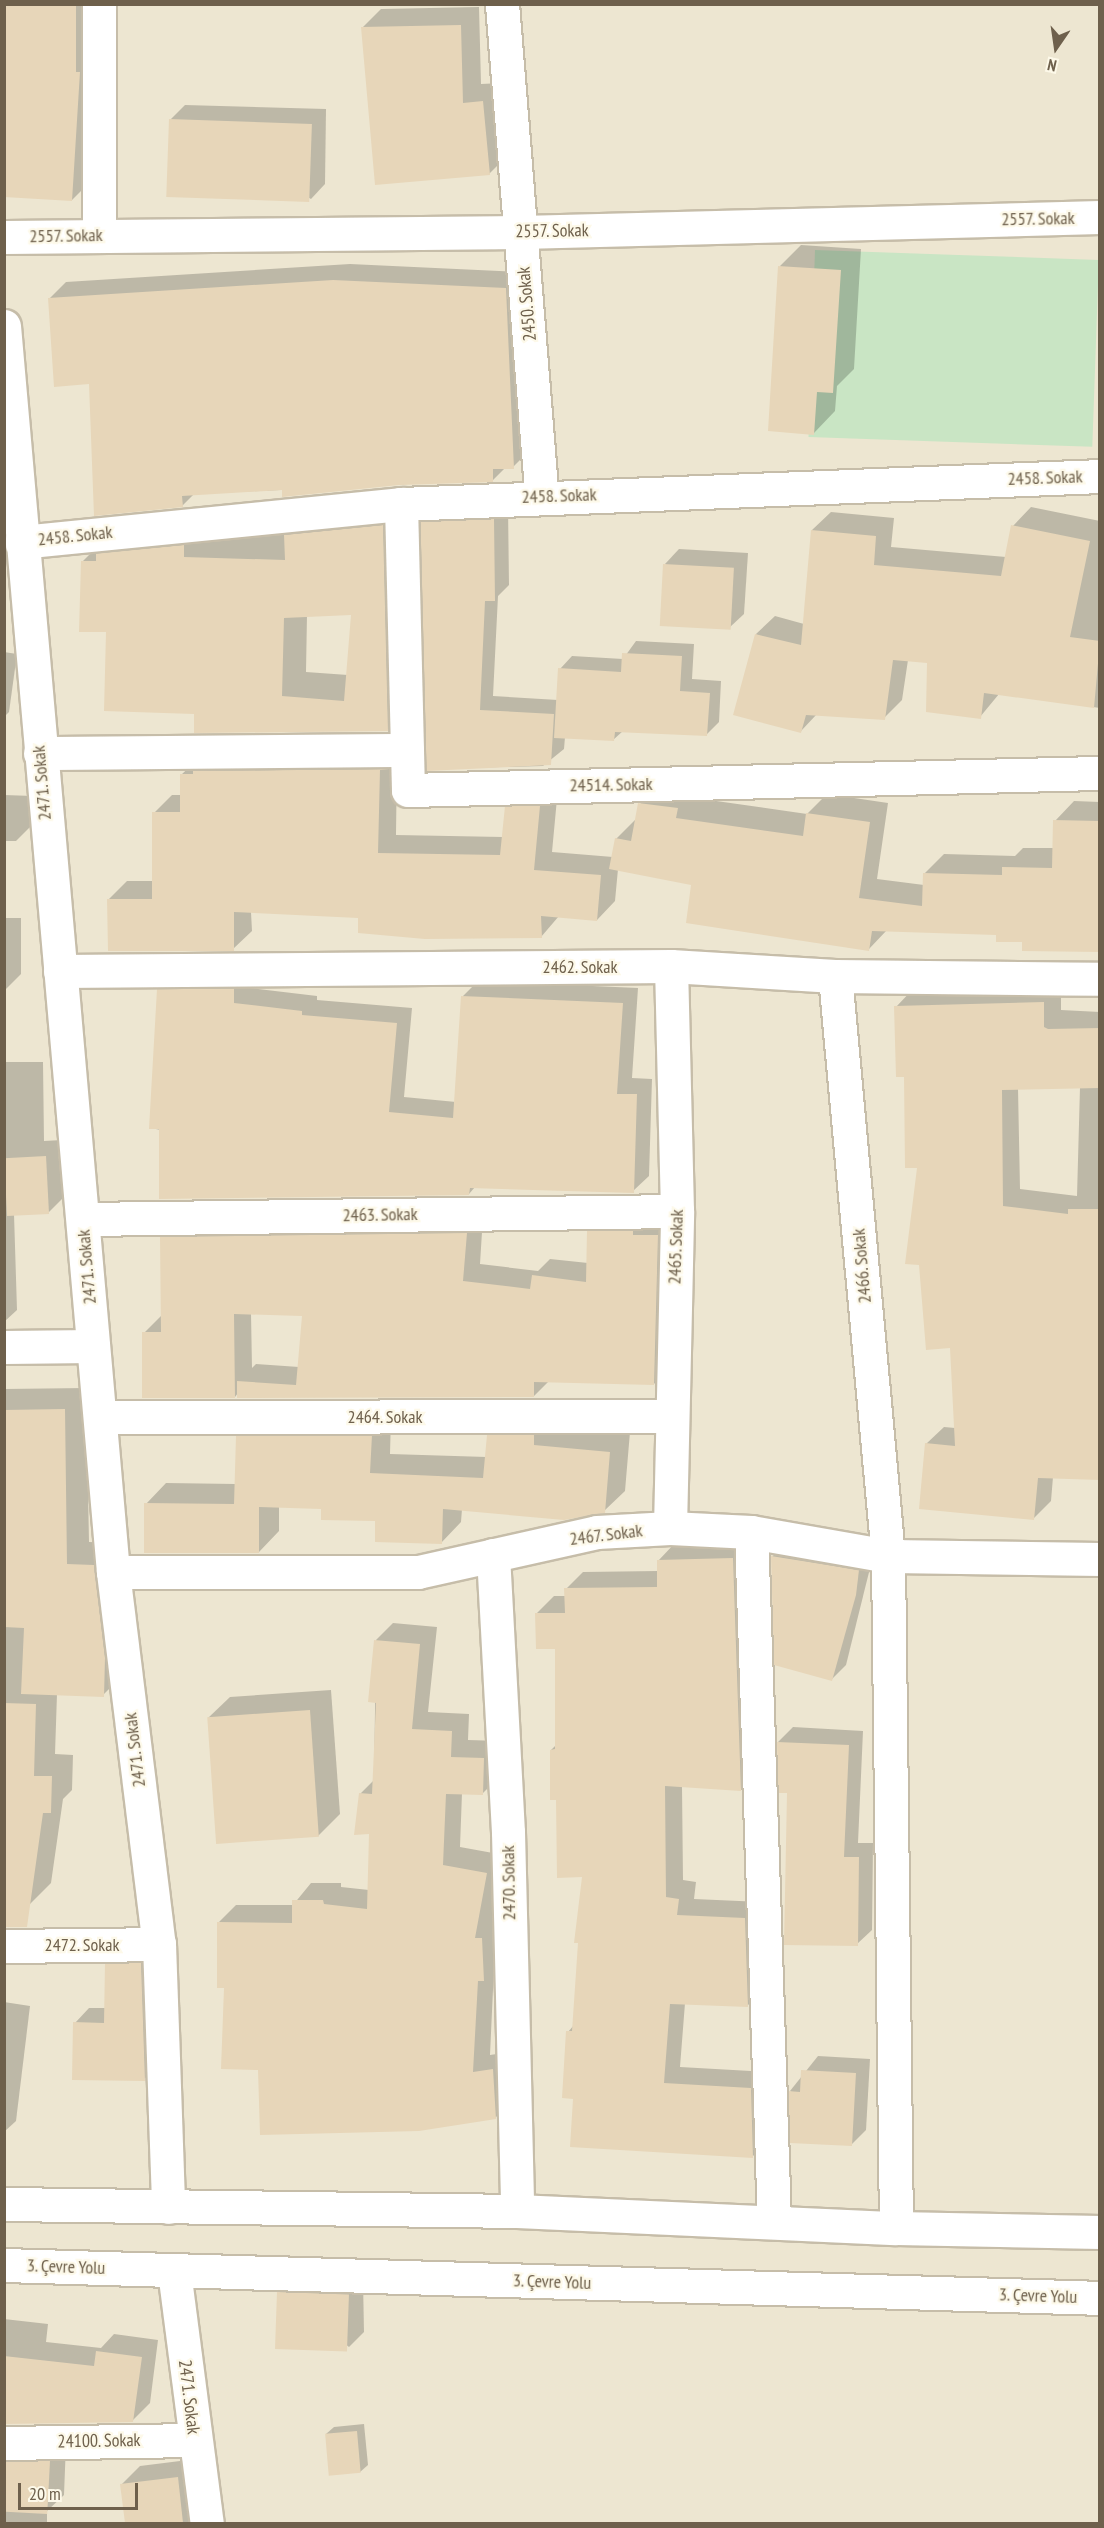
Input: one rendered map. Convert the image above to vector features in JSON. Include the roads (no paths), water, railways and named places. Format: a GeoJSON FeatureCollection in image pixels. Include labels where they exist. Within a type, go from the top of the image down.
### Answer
{"type":"FeatureCollection","features":[{"type":"Feature","properties":{"kind":"street"},"geometry":{"type":"LineString","coordinates":[[99,4],[99,236]]}},
{"type":"Feature","properties":{"kind":"street","name":"2450. Sokak"},"geometry":{"type":"LineString","coordinates":[[502,4],[542,496]]}},
{"type":"Feature","properties":{"kind":"street","name":"2557. Sokak"},"geometry":{"type":"LineString","coordinates":[[4,237],[521,232],[1100,217]]}},
{"type":"Feature","properties":{"kind":"street","name":"2471. Sokak"},"geometry":{"type":"LineString","coordinates":[[4,326],[16,560],[40,753],[113,1572],[159,1944],[168,2207]]}},
{"type":"Feature","properties":{"kind":"street","name":"2458. Sokak"},"geometry":{"type":"LineString","coordinates":[[16,560],[401,504],[542,496],[1100,476]]}},
{"type":"Feature","properties":{"kind":"street","name":"24514. Sokak"},"geometry":{"type":"LineString","coordinates":[[401,504],[408,790],[1100,773]]}},
{"type":"Feature","properties":{"kind":"street"},"geometry":{"type":"LineString","coordinates":[[40,753],[407,750]]}},
{"type":"Feature","properties":{"kind":"street","name":"2462. Sokak"},"geometry":{"type":"LineString","coordinates":[[60,970],[671,966],[835,976],[1100,978]]}},
{"type":"Feature","properties":{"kind":"street","name":"2465. Sokak"},"geometry":{"type":"LineString","coordinates":[[670,1528],[670,1416],[677,1211],[671,966]]}},
{"type":"Feature","properties":{"kind":"street","name":"2466. Sokak"},"geometry":{"type":"LineString","coordinates":[[835,976],[888,1556],[896,2228]]}},
{"type":"Feature","properties":{"kind":"street","name":"2463. Sokak"},"geometry":{"type":"LineString","coordinates":[[82,1219],[677,1211]]}},
{"type":"Feature","properties":{"kind":"street"},"geometry":{"type":"LineString","coordinates":[[4,1347],[93,1346]]}},
{"type":"Feature","properties":{"kind":"street","name":"2464. Sokak"},"geometry":{"type":"LineString","coordinates":[[99,1417],[670,1416]]}},
{"type":"Feature","properties":{"kind":"street","name":"2467. Sokak"},"geometry":{"type":"LineString","coordinates":[[113,1572],[418,1572],[597,1532],[670,1528],[751,1532],[888,1556],[1100,1559]]}},
{"type":"Feature","properties":{"kind":"street"},"geometry":{"type":"LineString","coordinates":[[751,1532],[774,2222]]}},
{"type":"Feature","properties":{"kind":"street","name":"2470. Sokak"},"geometry":{"type":"LineString","coordinates":[[493,1556],[508,1832],[517,2211]]}},
{"type":"Feature","properties":{"kind":"street","name":"2472. Sokak"},"geometry":{"type":"LineString","coordinates":[[4,1946],[159,1944]]}},
{"type":"Feature","properties":{"kind":"street"},"geometry":{"type":"LineString","coordinates":[[4,2204],[517,2211],[896,2228],[1100,2232]]}},
{"type":"Feature","properties":{"kind":"street","name":"3. Çevre Yolu"},"geometry":{"type":"LineString","coordinates":[[4,2265],[1100,2298]]}},
{"type":"Feature","properties":{"kind":"street","name":"2471. Sokak"},"geometry":{"type":"LineString","coordinates":[[174,2271],[194,2440],[207,2523]]}},
{"type":"Feature","properties":{"kind":"street","name":"24100. Sokak"},"geometry":{"type":"LineString","coordinates":[[4,2443],[194,2440]]}}]}
